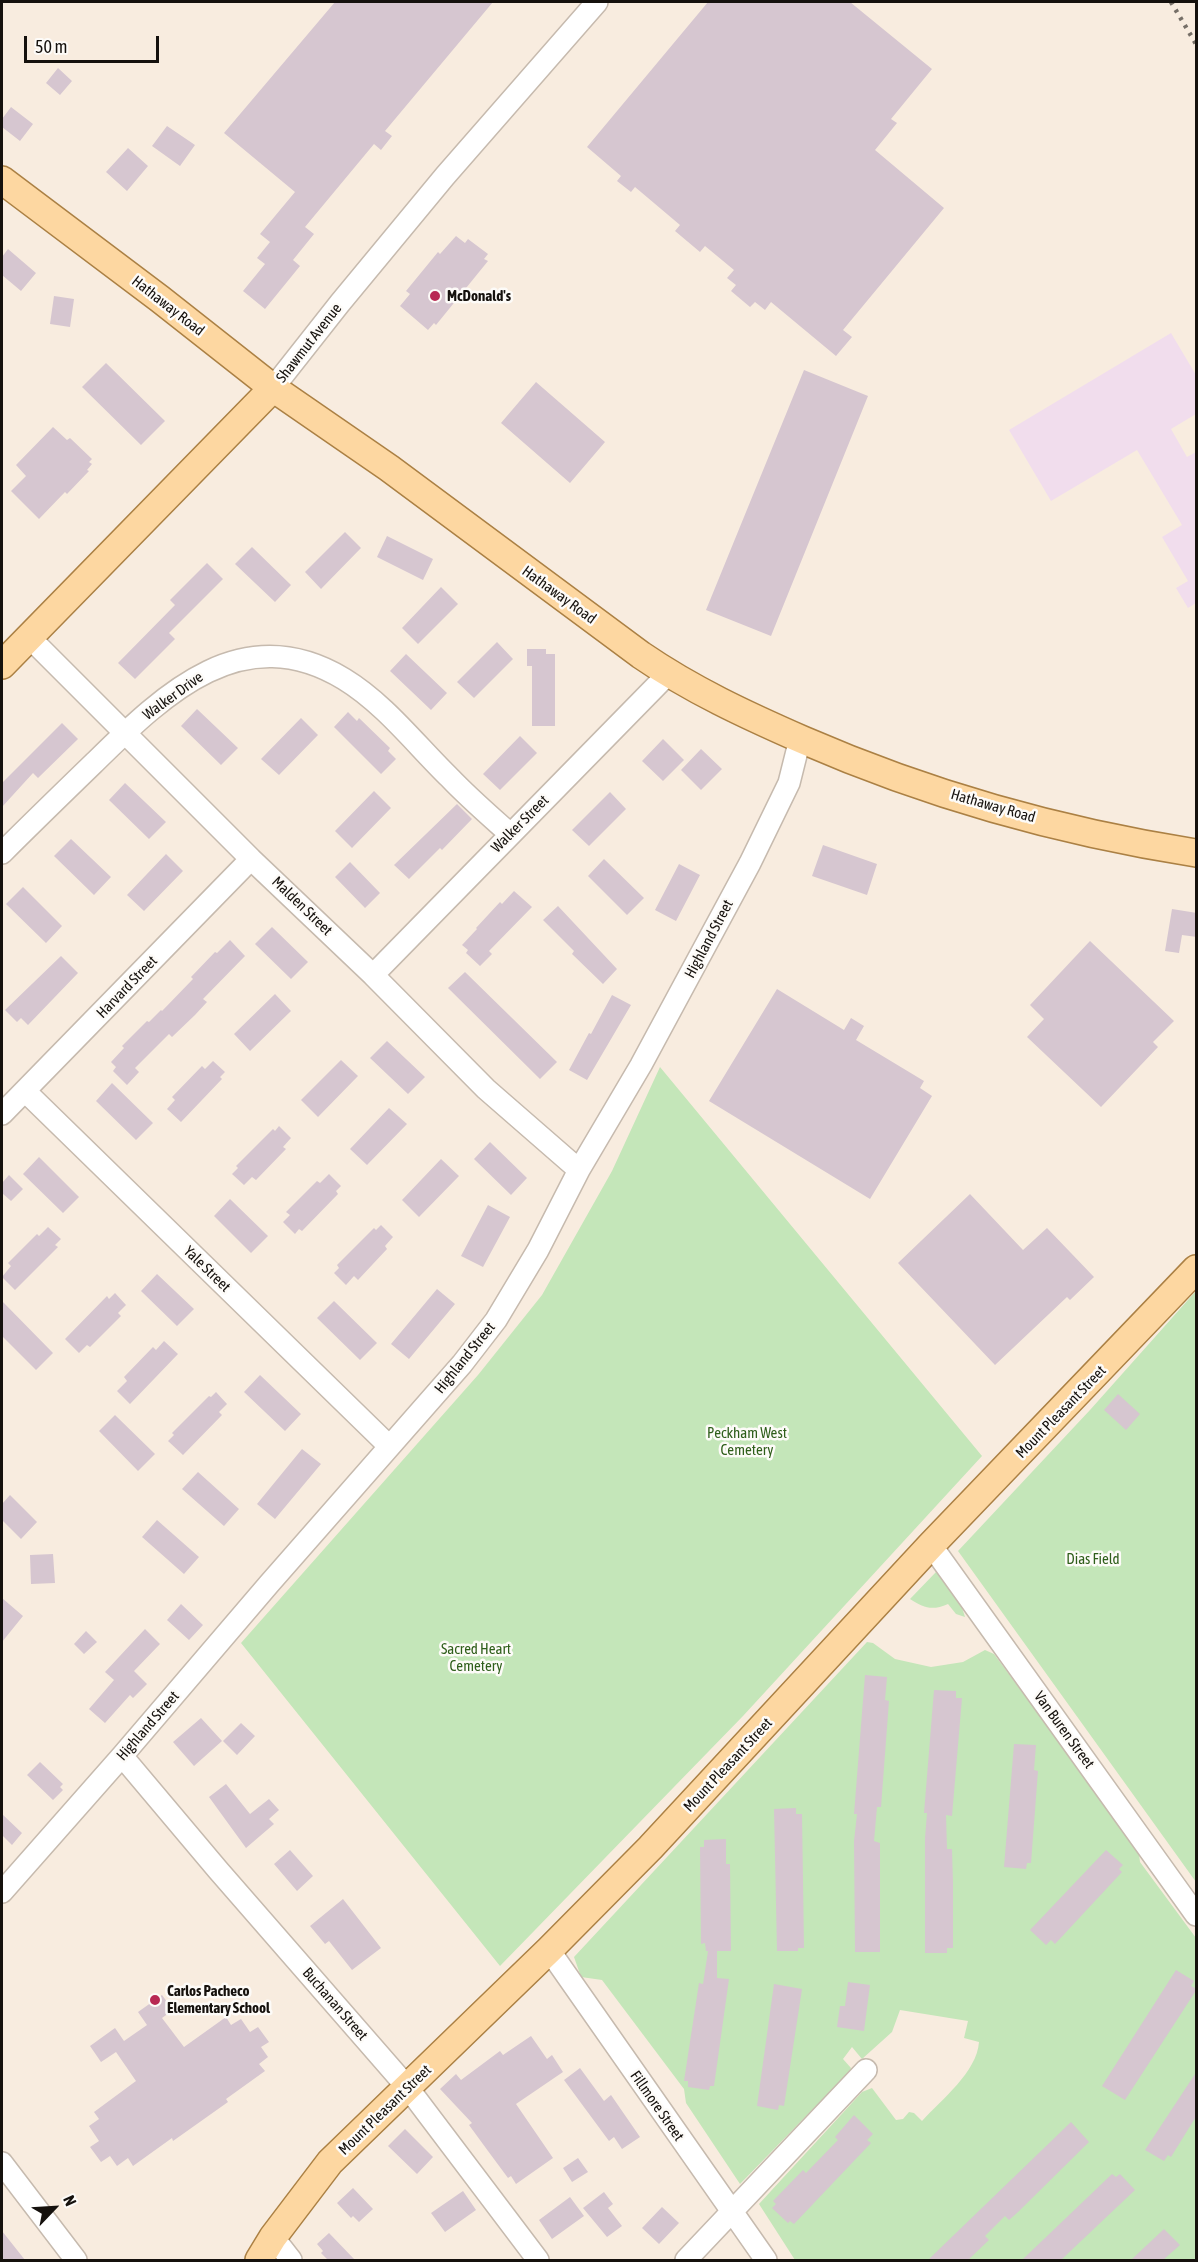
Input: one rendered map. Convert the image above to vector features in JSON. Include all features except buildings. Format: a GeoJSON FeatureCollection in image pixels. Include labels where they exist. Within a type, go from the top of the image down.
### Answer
{"type":"FeatureCollection","features":[{"type":"Feature","properties":{"kind":"main road","name":"Hathaway Road"},"geometry":{"type":"LineString","coordinates":[[2,180],[160,299],[273,388],[389,468],[668,674],[713,699],[800,739],[892,775],[989,806],[1109,836],[1197,853]]}},
{"type":"Feature","properties":{"kind":"main road","name":"Shawmut Avenue"},"geometry":{"type":"LineString","coordinates":[[4,658],[29,637],[273,388]]}},
{"type":"Feature","properties":{"kind":"main road","name":"Mount Pleasant Street"},"geometry":{"type":"LineString","coordinates":[[260,2260],[273,2237],[330,2162],[549,1950],[680,1816],[932,1545],[1197,1269]]}},
{"type":"Feature","properties":{"kind":"street","name":"Shawmut Avenue"},"geometry":{"type":"LineString","coordinates":[[273,388],[445,176],[597,2]]}},
{"type":"Feature","properties":{"kind":"street","name":"Malden Street"},"geometry":{"type":"LineString","coordinates":[[29,637],[486,1089],[579,1170]]}},
{"type":"Feature","properties":{"kind":"street","name":"Walker Drive"},"geometry":{"type":"LineString","coordinates":[[2,853],[125,732],[168,696],[190,680],[221,664],[256,656],[294,658],[328,670],[362,691],[510,834]]}},
{"type":"Feature","properties":{"kind":"street","name":"Walker Street"},"geometry":{"type":"LineString","coordinates":[[373,975],[668,674]]}},
{"type":"Feature","properties":{"kind":"street","name":"Highland Street"},"geometry":{"type":"LineString","coordinates":[[2,1892],[462,1364],[496,1320],[538,1250],[579,1170],[641,1065],[750,863],[789,783],[800,739]]}},
{"type":"Feature","properties":{"kind":"street","name":"Harvard Street"},"geometry":{"type":"LineString","coordinates":[[2,1114],[251,859]]}},
{"type":"Feature","properties":{"kind":"street","name":"Yale Street"},"geometry":{"type":"LineString","coordinates":[[24,1091],[389,1446]]}},
{"type":"Feature","properties":{"kind":"street","name":"Van Buren Street"},"geometry":{"type":"LineString","coordinates":[[932,1545],[1197,1915]]}},
{"type":"Feature","properties":{"kind":"street","name":"Buchanan Street"},"geometry":{"type":"LineString","coordinates":[[122,1756],[408,2088],[538,2260]]}},
{"type":"Feature","properties":{"kind":"street","name":"Fillmore Street"},"geometry":{"type":"LineString","coordinates":[[549,1950],[766,2260]]}},
{"type":"Feature","properties":{"kind":"street"},"geometry":{"type":"LineString","coordinates":[[686,2260],[866,2070]]}},
{"type":"Feature","properties":{"kind":"street"},"geometry":{"type":"LineString","coordinates":[[2,2163],[76,2260]]}},
{"type":"Feature","properties":{"kind":"street"},"geometry":{"type":"LineString","coordinates":[[273,2237],[291,2260]]}},
{"type":"Feature","properties":{"kind":"shaded area"},"geometry":{"type":"Polygon","coordinates":[[[1171,333],[1196,375],[1196,414],[1171,429],[1187,457],[1196,452],[1196,603],[1188,608],[1176,588],[1188,581],[1162,537],[1182,525],[1137,450],[1051,501],[1009,430],[1171,333]]]}},
{"type":"Feature","properties":{"kind":"green space"},"geometry":{"type":"Polygon","coordinates":[[[660,1067],[982,1456],[743,1716],[500,1966],[241,1643],[478,1375],[542,1295],[612,1171],[660,1067]]]}},
{"type":"Feature","properties":{"kind":"green space","name":"Dias Field"},"geometry":{"type":"Polygon","coordinates":[[[1196,1291],[1196,1882],[958,1551],[1090,1410],[1196,1291]]]}},
{"type":"Feature","properties":{"kind":"green space"},"geometry":{"type":"Polygon","coordinates":[[[936,1572],[958,1595],[965,1617],[956,1614],[948,1604],[928,1607],[910,1599],[936,1572]]]}},
{"type":"Feature","properties":{"kind":"green space"},"geometry":{"type":"Polygon","coordinates":[[[867,1642],[873,1643],[895,1659],[931,1667],[963,1662],[985,1650],[994,1654],[1110,1810],[1139,1854],[1140,1862],[1196,1938],[1196,2260],[795,2260],[759,2204],[862,2092],[872,2088],[896,2120],[903,2119],[909,2112],[914,2113],[922,2121],[957,2085],[972,2064],[979,2042],[964,2038],[968,2021],[900,2010],[892,2032],[862,2059],[852,2047],[843,2059],[851,2068],[849,2072],[740,2184],[686,2103],[684,2089],[602,1980],[581,1977],[574,1957],[867,1642]]]}},
{"type":"Feature","properties":{"kind":"railway"},"geometry":{"type":"LineString","coordinates":[[1171,2],[1196,44]]}},
{"type":"Feature","properties":{"kind":"place","name":"McDonald's"},"geometry":{"type":"Point","coordinates":[435,296]}},
{"type":"Feature","properties":{"kind":"place","name":"Carlos Pacheco Elementary School"},"geometry":{"type":"Point","coordinates":[155,2000]}},
{"type":"Feature","properties":{"kind":"park label","name":"Peckham West Cemetery"},"geometry":{"type":"Point","coordinates":[747,1442]}},
{"type":"Feature","properties":{"kind":"park label","name":"Sacred Heart Cemetery"},"geometry":{"type":"Point","coordinates":[476,1658]}}]}
